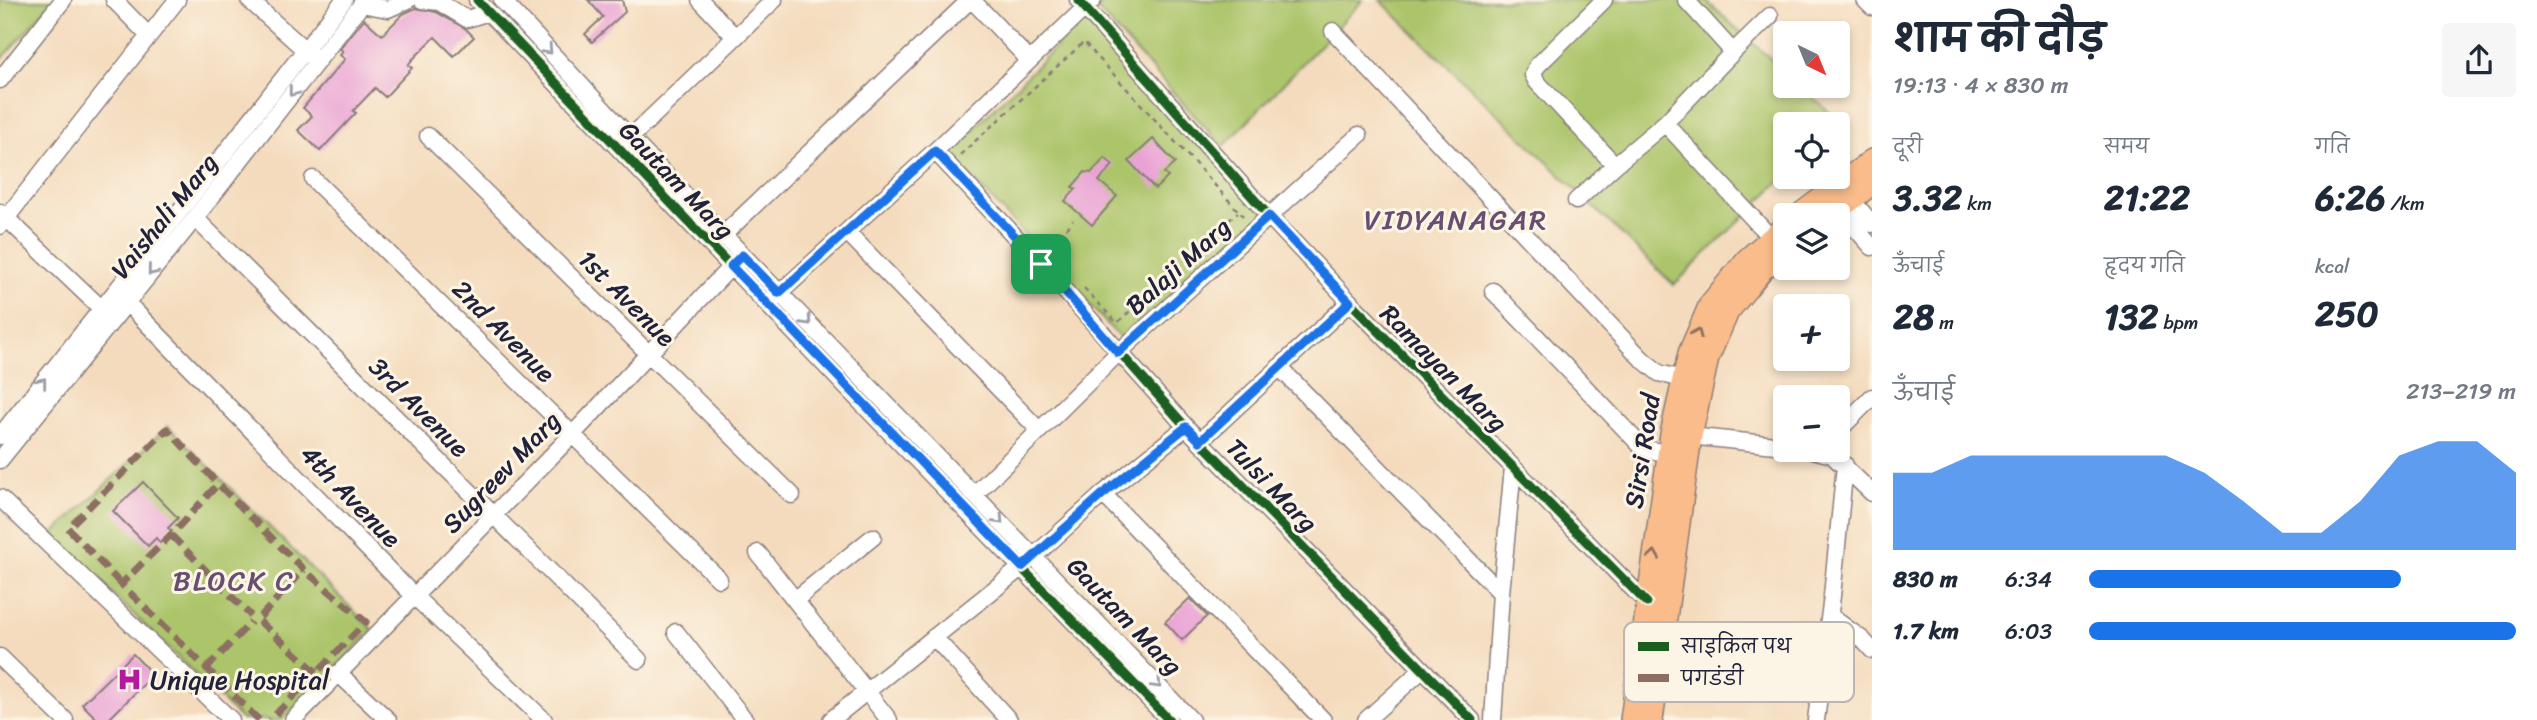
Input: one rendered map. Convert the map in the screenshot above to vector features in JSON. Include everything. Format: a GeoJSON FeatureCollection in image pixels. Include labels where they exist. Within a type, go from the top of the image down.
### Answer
{"type":"FeatureCollection","features":[{"type":"Feature","properties":{"kind":"main road"},"geometry":{"type":"LineString","coordinates":[[1838,201],[1872,160]]}},
{"type":"Feature","properties":{"kind":"main road"},"geometry":{"type":"LineString","coordinates":[[1838,201],[1872,184]]}},
{"type":"Feature","properties":{"kind":"main road","name":"Sirsi Road"},"geometry":{"type":"LineString","coordinates":[[1661,622],[1682,379],[1689,353],[1710,304],[1747,259],[1773,243]]}},
{"type":"Feature","properties":{"kind":"main road","name":"Sirsi Road"},"geometry":{"type":"LineString","coordinates":[[1644,622],[1677,441],[1728,312],[1763,269],[1773,251]]}},
{"type":"Feature","properties":{"kind":"main road","name":"Sirsi Road"},"geometry":{"type":"LineString","coordinates":[[1631,720],[1633,702]]}},
{"type":"Feature","properties":{"kind":"main road","name":"Sirsi Road"},"geometry":{"type":"LineString","coordinates":[[1652,720],[1654,702]]}},
{"type":"Feature","properties":{"kind":"street"},"geometry":{"type":"LineString","coordinates":[[1,76],[63,0]]}},
{"type":"Feature","properties":{"kind":"street"},"geometry":{"type":"LineString","coordinates":[[114,0],[148,35]]}},
{"type":"Feature","properties":{"kind":"street"},"geometry":{"type":"LineString","coordinates":[[106,314],[2,219],[177,0]]}},
{"type":"Feature","properties":{"kind":"street"},"geometry":{"type":"LineString","coordinates":[[249,0],[311,56]]}},
{"type":"Feature","properties":{"kind":"street","name":"Vaishali Marg"},"geometry":{"type":"LineString","coordinates":[[0,436],[106,314],[126,302],[195,218],[311,56],[344,0]]}},
{"type":"Feature","properties":{"kind":"street"},"geometry":{"type":"LineString","coordinates":[[364,1],[388,9],[408,0]]}},
{"type":"Feature","properties":{"kind":"street"},"geometry":{"type":"LineString","coordinates":[[422,0],[439,2],[467,19],[489,12]]}},
{"type":"Feature","properties":{"kind":"street","name":"Gautam Marg"},"geometry":{"type":"LineString","coordinates":[[477,0],[736,260],[1028,562],[1191,720]]}},
{"type":"Feature","properties":{"kind":"street","name":"Gautam Marg"},"geometry":{"type":"LineString","coordinates":[[502,0],[723,235],[736,260]]}},
{"type":"Feature","properties":{"kind":"street"},"geometry":{"type":"LineString","coordinates":[[700,0],[735,37]]}},
{"type":"Feature","properties":{"kind":"street"},"geometry":{"type":"LineString","coordinates":[[630,138],[774,0]]}},
{"type":"Feature","properties":{"kind":"street"},"geometry":{"type":"LineString","coordinates":[[723,235],[971,0],[1029,60]]}},
{"type":"Feature","properties":{"kind":"street"},"geometry":{"type":"LineString","coordinates":[[1604,0],[1537,66],[1533,75],[1615,165]]}},
{"type":"Feature","properties":{"kind":"street"},"geometry":{"type":"LineString","coordinates":[[1686,0],[1733,52]]}},
{"type":"Feature","properties":{"kind":"street"},"geometry":{"type":"LineString","coordinates":[[1865,0],[1872,7]]}},
{"type":"Feature","properties":{"kind":"street","name":"Vaishali Marg"},"geometry":{"type":"LineString","coordinates":[[0,460],[187,202],[311,56],[364,1]]}},
{"type":"Feature","properties":{"kind":"street"},"geometry":{"type":"LineString","coordinates":[[773,299],[935,151],[1085,3]]}},
{"type":"Feature","properties":{"kind":"street","name":"Ramayan Marg"},"geometry":{"type":"LineString","coordinates":[[1085,3],[1269,216],[1350,302],[1647,603]]}},
{"type":"Feature","properties":{"kind":"street"},"geometry":{"type":"LineString","coordinates":[[1576,201],[1665,123],[1770,16]]}},
{"type":"Feature","properties":{"kind":"street"},"geometry":{"type":"LineString","coordinates":[[1333,32],[1642,359],[1659,373],[1682,379]]}},
{"type":"Feature","properties":{"kind":"street"},"geometry":{"type":"LineString","coordinates":[[1665,123],[1773,232]]}},
{"type":"Feature","properties":{"kind":"street","name":"Balaji Marg"},"geometry":{"type":"LineString","coordinates":[[974,495],[1118,353],[1359,135]]}},
{"type":"Feature","properties":{"kind":"street","name":"1st Avenue"},"geometry":{"type":"LineString","coordinates":[[428,136],[792,495]]}},
{"type":"Feature","properties":{"kind":"street","name":"Tulsi Marg"},"geometry":{"type":"LineString","coordinates":[[935,151],[1041,264],[1186,427],[1472,720]]}},
{"type":"Feature","properties":{"kind":"street","name":"2nd Avenue"},"geometry":{"type":"LineString","coordinates":[[313,178],[719,579]]}},
{"type":"Feature","properties":{"kind":"street"},"geometry":{"type":"LineString","coordinates":[[1838,201],[1872,224]]}},
{"type":"Feature","properties":{"kind":"street"},"geometry":{"type":"LineString","coordinates":[[1838,201],[1872,247]]}},
{"type":"Feature","properties":{"kind":"street","name":"3rd Avenue"},"geometry":{"type":"LineString","coordinates":[[195,218],[639,660]]}},
{"type":"Feature","properties":{"kind":"street"},"geometry":{"type":"LineString","coordinates":[[847,232],[1038,429]]}},
{"type":"Feature","properties":{"kind":"street","name":"Sugreev Marg"},"geometry":{"type":"LineString","coordinates":[[293,720],[573,434],[736,260]]}},
{"type":"Feature","properties":{"kind":"street"},"geometry":{"type":"LineString","coordinates":[[1493,291],[1644,449],[1677,441],[1773,445]]}},
{"type":"Feature","properties":{"kind":"street","name":"Gautam Marg"},"geometry":{"type":"LineString","coordinates":[[773,299],[974,495],[1028,562],[1169,720]]}},
{"type":"Feature","properties":{"kind":"street","name":"4th Avenue"},"geometry":{"type":"LineString","coordinates":[[126,302],[414,596],[544,720]]}},
{"type":"Feature","properties":{"kind":"street"},"geometry":{"type":"LineString","coordinates":[[1200,441],[1350,302]]}},
{"type":"Feature","properties":{"kind":"street"},"geometry":{"type":"LineString","coordinates":[[1279,367],[1501,593]]}},
{"type":"Feature","properties":{"kind":"street"},"geometry":{"type":"LineString","coordinates":[[1850,419],[1872,397]]}},
{"type":"Feature","properties":{"kind":"street"},"geometry":{"type":"LineString","coordinates":[[831,720],[1028,562],[1103,494],[1186,427]]}},
{"type":"Feature","properties":{"kind":"street"},"geometry":{"type":"LineString","coordinates":[[1841,462],[1872,493]]}},
{"type":"Feature","properties":{"kind":"street"},"geometry":{"type":"LineString","coordinates":[[1829,622],[1845,465]]}},
{"type":"Feature","properties":{"kind":"street"},"geometry":{"type":"LineString","coordinates":[[1493,720],[1513,467]]}},
{"type":"Feature","properties":{"kind":"street"},"geometry":{"type":"LineString","coordinates":[[1103,494],[1323,720]]}},
{"type":"Feature","properties":{"kind":"street"},"geometry":{"type":"LineString","coordinates":[[0,498],[231,720]]}},
{"type":"Feature","properties":{"kind":"street"},"geometry":{"type":"LineString","coordinates":[[795,600],[873,537]]}},
{"type":"Feature","properties":{"kind":"street"},"geometry":{"type":"LineString","coordinates":[[758,553],[888,720]]}},
{"type":"Feature","properties":{"kind":"street"},"geometry":{"type":"LineString","coordinates":[[1830,616],[1838,622]]}},
{"type":"Feature","properties":{"kind":"street"},"geometry":{"type":"LineString","coordinates":[[676,632],[745,720]]}},
{"type":"Feature","properties":{"kind":"street"},"geometry":{"type":"LineString","coordinates":[[1854,633],[1872,650]]}},
{"type":"Feature","properties":{"kind":"street"},"geometry":{"type":"LineString","coordinates":[[934,637],[1009,720]]}},
{"type":"Feature","properties":{"kind":"street"},"geometry":{"type":"LineString","coordinates":[[0,657],[65,720]]}},
{"type":"Feature","properties":{"kind":"street"},"geometry":{"type":"LineString","coordinates":[[1366,720],[1422,670]]}},
{"type":"Feature","properties":{"kind":"street"},"geometry":{"type":"LineString","coordinates":[[338,673],[388,720]]}},
{"type":"Feature","properties":{"kind":"street"},"geometry":{"type":"LineString","coordinates":[[1816,720],[1818,702]]}},
{"type":"Feature","properties":{"kind":"path"},"geometry":{"type":"LineString","coordinates":[[960,155],[1084,43],[1242,216]]}},
{"type":"Feature","properties":{"kind":"path"},"geometry":{"type":"LineString","coordinates":[[1079,282],[1117,323],[1238,212]]}},
{"type":"Feature","properties":{"kind":"path"},"geometry":{"type":"LineString","coordinates":[[1041,264],[1073,220]]}},
{"type":"Feature","properties":{"kind":"green space"},"geometry":{"type":"Polygon","coordinates":[[[0,0],[53,0],[3,58],[0,55],[0,0]]]}},
{"type":"Feature","properties":{"kind":"green space"},"geometry":{"type":"Polygon","coordinates":[[[1107,0],[1363,0],[1223,147],[1097,9],[1107,0]]]}},
{"type":"Feature","properties":{"kind":"green space"},"geometry":{"type":"Polygon","coordinates":[[[1380,0],[1705,0],[1773,61],[1773,98],[1813,98],[1829,112],[1773,112],[1773,188],[1674,285],[1380,0]]]}},
{"type":"Feature","properties":{"kind":"green space"},"geometry":{"type":"Polygon","coordinates":[[[1084,19],[1265,213],[1123,341],[949,153],[1084,19]]]}},
{"type":"Feature","properties":{"kind":"green space"},"geometry":{"type":"Polygon","coordinates":[[[168,426],[373,630],[282,720],[242,720],[52,535],[168,426]]]}},
{"type":"Feature","properties":{"kind":"building"},"geometry":{"type":"Polygon","coordinates":[[[588,0],[622,0],[625,12],[592,42],[585,34],[603,17],[588,0]]]}},
{"type":"Feature","properties":{"kind":"building"},"geometry":{"type":"Polygon","coordinates":[[[416,8],[436,12],[466,29],[474,37],[454,56],[435,37],[412,60],[408,65],[412,68],[385,97],[375,88],[353,111],[356,113],[320,151],[298,130],[312,116],[303,108],[345,59],[340,55],[343,51],[340,49],[364,19],[382,35],[403,14],[416,8]]]}},
{"type":"Feature","properties":{"kind":"building"},"geometry":{"type":"Polygon","coordinates":[[[1153,139],[1175,163],[1164,173],[1168,177],[1155,189],[1129,161],[1153,139]]]}},
{"type":"Feature","properties":{"kind":"building"},"geometry":{"type":"Polygon","coordinates":[[[1105,158],[1113,165],[1099,181],[1117,196],[1092,225],[1065,201],[1076,189],[1072,187],[1085,172],[1091,173],[1105,158]]]}},
{"type":"Feature","properties":{"kind":"building"},"geometry":{"type":"Polygon","coordinates":[[[143,482],[178,518],[168,528],[172,531],[160,543],[156,538],[148,546],[113,511],[143,482]]]}},
{"type":"Feature","properties":{"kind":"building"},"geometry":{"type":"Polygon","coordinates":[[[1190,598],[1207,616],[1182,640],[1165,622],[1190,598]]]}},
{"type":"Feature","properties":{"kind":"building"},"geometry":{"type":"Polygon","coordinates":[[[133,654],[153,675],[108,720],[98,720],[82,704],[133,654]]]}},
{"type":"Feature","properties":{"kind":"marked path"},"geometry":{"type":"LineString","coordinates":[[121,584],[68,528],[167,429],[218,484]]}},
{"type":"Feature","properties":{"kind":"marked path"},"geometry":{"type":"LineString","coordinates":[[259,720],[121,584],[218,484],[304,570],[366,622],[270,720]]}},
{"type":"Feature","properties":{"kind":"marked path"},"geometry":{"type":"LineString","coordinates":[[171,535],[251,616]]}},
{"type":"Feature","properties":{"kind":"marked path"},"geometry":{"type":"LineString","coordinates":[[260,617],[304,570]]}},
{"type":"Feature","properties":{"kind":"marked path"},"geometry":{"type":"LineString","coordinates":[[259,621],[329,683]]}},
{"type":"Feature","properties":{"kind":"marked path"},"geometry":{"type":"LineString","coordinates":[[206,669],[251,622]]}},
{"type":"Feature","properties":{"kind":"cycle path"},"geometry":{"type":"LineString","coordinates":[[477,0],[1169,720]]}},
{"type":"Feature","properties":{"kind":"cycle path"},"geometry":{"type":"LineString","coordinates":[[1078,0],[1269,216],[1350,302],[1647,603]]}},
{"type":"Feature","properties":{"kind":"cycle path"},"geometry":{"type":"LineString","coordinates":[[935,151],[1041,264],[1186,427],[1472,720]]}},
{"type":"Feature","properties":{"kind":"place","name":"Unique Hospital"},"geometry":{"type":"Point","coordinates":[130,680]}},
{"type":"Feature","properties":{"kind":"district","name":"VIDYANAGAR"},"geometry":{"type":"Point","coordinates":[1456,219]}},
{"type":"Feature","properties":{"kind":"district","name":"BLOCK C"},"geometry":{"type":"Point","coordinates":[234,580]}},
{"type":"Feature","properties":{"kind":"route"},"geometry":{"type":"LineString","coordinates":[[935,151],[1041,264],[1118,353],[1269,216],[1350,302],[1200,441],[1186,427],[1103,494],[1022,567],[731,266],[742,255],[779,293],[935,151]]}}]}
